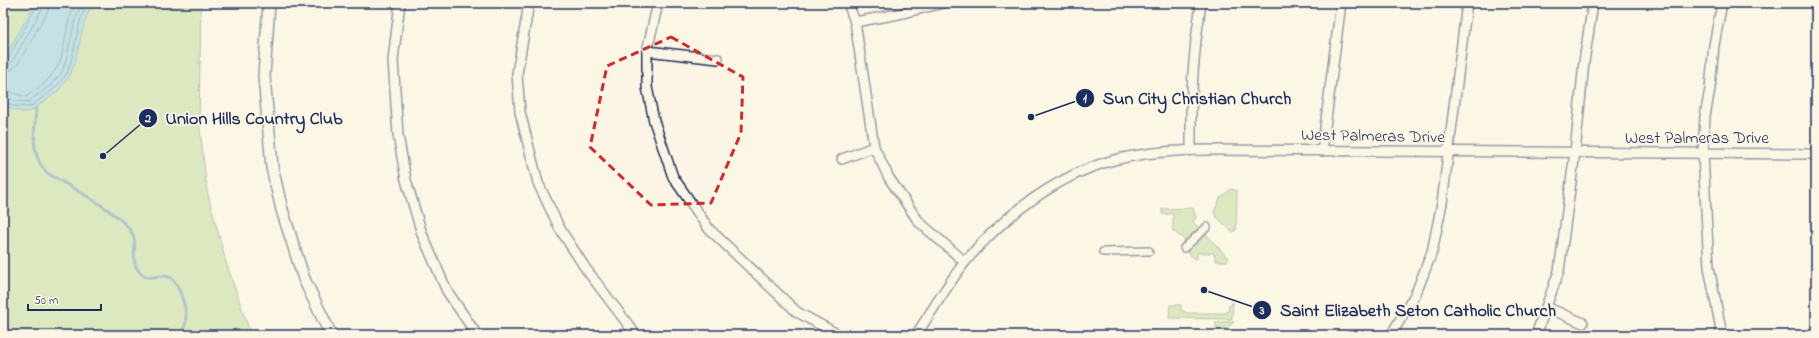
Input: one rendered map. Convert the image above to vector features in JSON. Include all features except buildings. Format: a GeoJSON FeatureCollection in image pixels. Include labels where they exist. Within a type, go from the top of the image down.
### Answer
{"type":"FeatureCollection","features":[{"type":"Feature","properties":{"kind":"street"},"geometry":{"type":"LineString","coordinates":[[269,3],[264,76],[272,167],[282,210],[304,279],[331,335]]}},
{"type":"Feature","properties":{"kind":"street"},"geometry":{"type":"LineString","coordinates":[[400,3],[393,60],[398,135],[406,180],[422,234],[446,290],[477,335]]}},
{"type":"Feature","properties":{"kind":"street"},"geometry":{"type":"LineString","coordinates":[[529,3],[517,74],[520,112],[538,183],[560,230],[586,269],[636,335]]}},
{"type":"Feature","properties":{"kind":"street"},"geometry":{"type":"LineString","coordinates":[[658,3],[647,51],[647,87],[654,121],[673,177],[709,229],[797,312],[838,335]]}},
{"type":"Feature","properties":{"kind":"street"},"geometry":{"type":"LineString","coordinates":[[848,3],[855,22],[874,147],[889,178],[919,222],[965,262]]}},
{"type":"Feature","properties":{"kind":"street"},"geometry":{"type":"LineString","coordinates":[[855,22],[899,14],[943,3]]}},
{"type":"Feature","properties":{"kind":"street"},"geometry":{"type":"LineString","coordinates":[[1191,150],[1190,108],[1192,65],[1201,3]]}},
{"type":"Feature","properties":{"kind":"street"},"geometry":{"type":"LineString","coordinates":[[1322,151],[1341,3]]}},
{"type":"Feature","properties":{"kind":"street"},"geometry":{"type":"LineString","coordinates":[[1391,335],[1416,293],[1432,252],[1442,204],[1467,3]]}},
{"type":"Feature","properties":{"kind":"street"},"geometry":{"type":"LineString","coordinates":[[1536,335],[1559,271],[1575,152],[1584,62],[1593,3]]}},
{"type":"Feature","properties":{"kind":"street"},"geometry":{"type":"LineString","coordinates":[[1722,3],[1714,45],[1710,90],[1705,116],[1703,154],[1709,267],[1722,335]]}},
{"type":"Feature","properties":{"kind":"street"},"geometry":{"type":"LineString","coordinates":[[647,51],[718,59]]}},
{"type":"Feature","properties":{"kind":"street"},"geometry":{"type":"LineString","coordinates":[[842,158],[874,147]]}},
{"type":"Feature","properties":{"kind":"street","name":"West Palmeras Drive"},"geometry":{"type":"LineString","coordinates":[[916,335],[965,262],[998,227],[1041,194],[1064,181],[1113,160],[1151,153],[1191,150],[1816,154]]}},
{"type":"Feature","properties":{"kind":"street"},"geometry":{"type":"LineString","coordinates":[[1184,248],[1207,227]]}},
{"type":"Feature","properties":{"kind":"street"},"geometry":{"type":"LineString","coordinates":[[1103,252],[1149,251]]}},
{"type":"Feature","properties":{"kind":"street"},"geometry":{"type":"LineString","coordinates":[[1546,307],[1583,323]]}},
{"type":"Feature","properties":{"kind":"highlighted area"},"geometry":{"type":"Polygon","coordinates":[[[671,37],[743,77],[741,133],[711,203],[651,205],[590,147],[607,66],[671,37]]]}},
{"type":"Feature","properties":{"kind":"green space"},"geometry":{"type":"Polygon","coordinates":[[[3,3],[201,3],[199,120],[207,191],[226,262],[251,335],[10,335],[3,310],[3,3]]]}},
{"type":"Feature","properties":{"kind":"green space"},"geometry":{"type":"Polygon","coordinates":[[[1231,189],[1237,191],[1236,230],[1232,232],[1215,215],[1214,212],[1220,198],[1231,189]]]}},
{"type":"Feature","properties":{"kind":"green space"},"geometry":{"type":"Polygon","coordinates":[[[1193,208],[1196,218],[1193,222],[1199,228],[1186,241],[1173,231],[1173,214],[1162,214],[1162,209],[1193,208]]]}},
{"type":"Feature","properties":{"kind":"green space"},"geometry":{"type":"Polygon","coordinates":[[[1205,233],[1228,258],[1227,261],[1216,261],[1214,253],[1197,253],[1197,259],[1195,259],[1186,251],[1205,233]]]}},
{"type":"Feature","properties":{"kind":"green space"},"geometry":{"type":"Polygon","coordinates":[[[1233,302],[1232,319],[1169,318],[1170,305],[1181,305],[1181,310],[1187,313],[1224,313],[1228,311],[1229,306],[1233,302]]]}},
{"type":"Feature","properties":{"kind":"green space"},"geometry":{"type":"Polygon","coordinates":[[[1216,322],[1234,322],[1227,328],[1216,330],[1216,322]]]}},
{"type":"Feature","properties":{"kind":"water"},"geometry":{"type":"Polygon","coordinates":[[[35,3],[92,3],[84,23],[75,63],[69,77],[57,92],[31,111],[23,112],[11,109],[3,104],[3,61],[35,3]]]}},
{"type":"Feature","properties":{"kind":"waterway"},"geometry":{"type":"LineString","coordinates":[[36,108],[34,142],[35,150],[41,165],[47,173],[81,192],[107,209],[128,227],[134,239],[134,257],[136,266],[142,274],[146,277],[167,276],[174,281],[182,296],[186,313],[185,324],[181,335]]}},
{"type":"Feature","properties":{"kind":"place","name":"Sun City Christian Church"},"geometry":{"type":"Point","coordinates":[1031,117]}},
{"type":"Feature","properties":{"kind":"place","name":"Union Hills Country Club"},"geometry":{"type":"Point","coordinates":[103,156]}},
{"type":"Feature","properties":{"kind":"place","name":"Saint Elizabeth Seton Catholic Church"},"geometry":{"type":"Point","coordinates":[1204,290]}}]}
